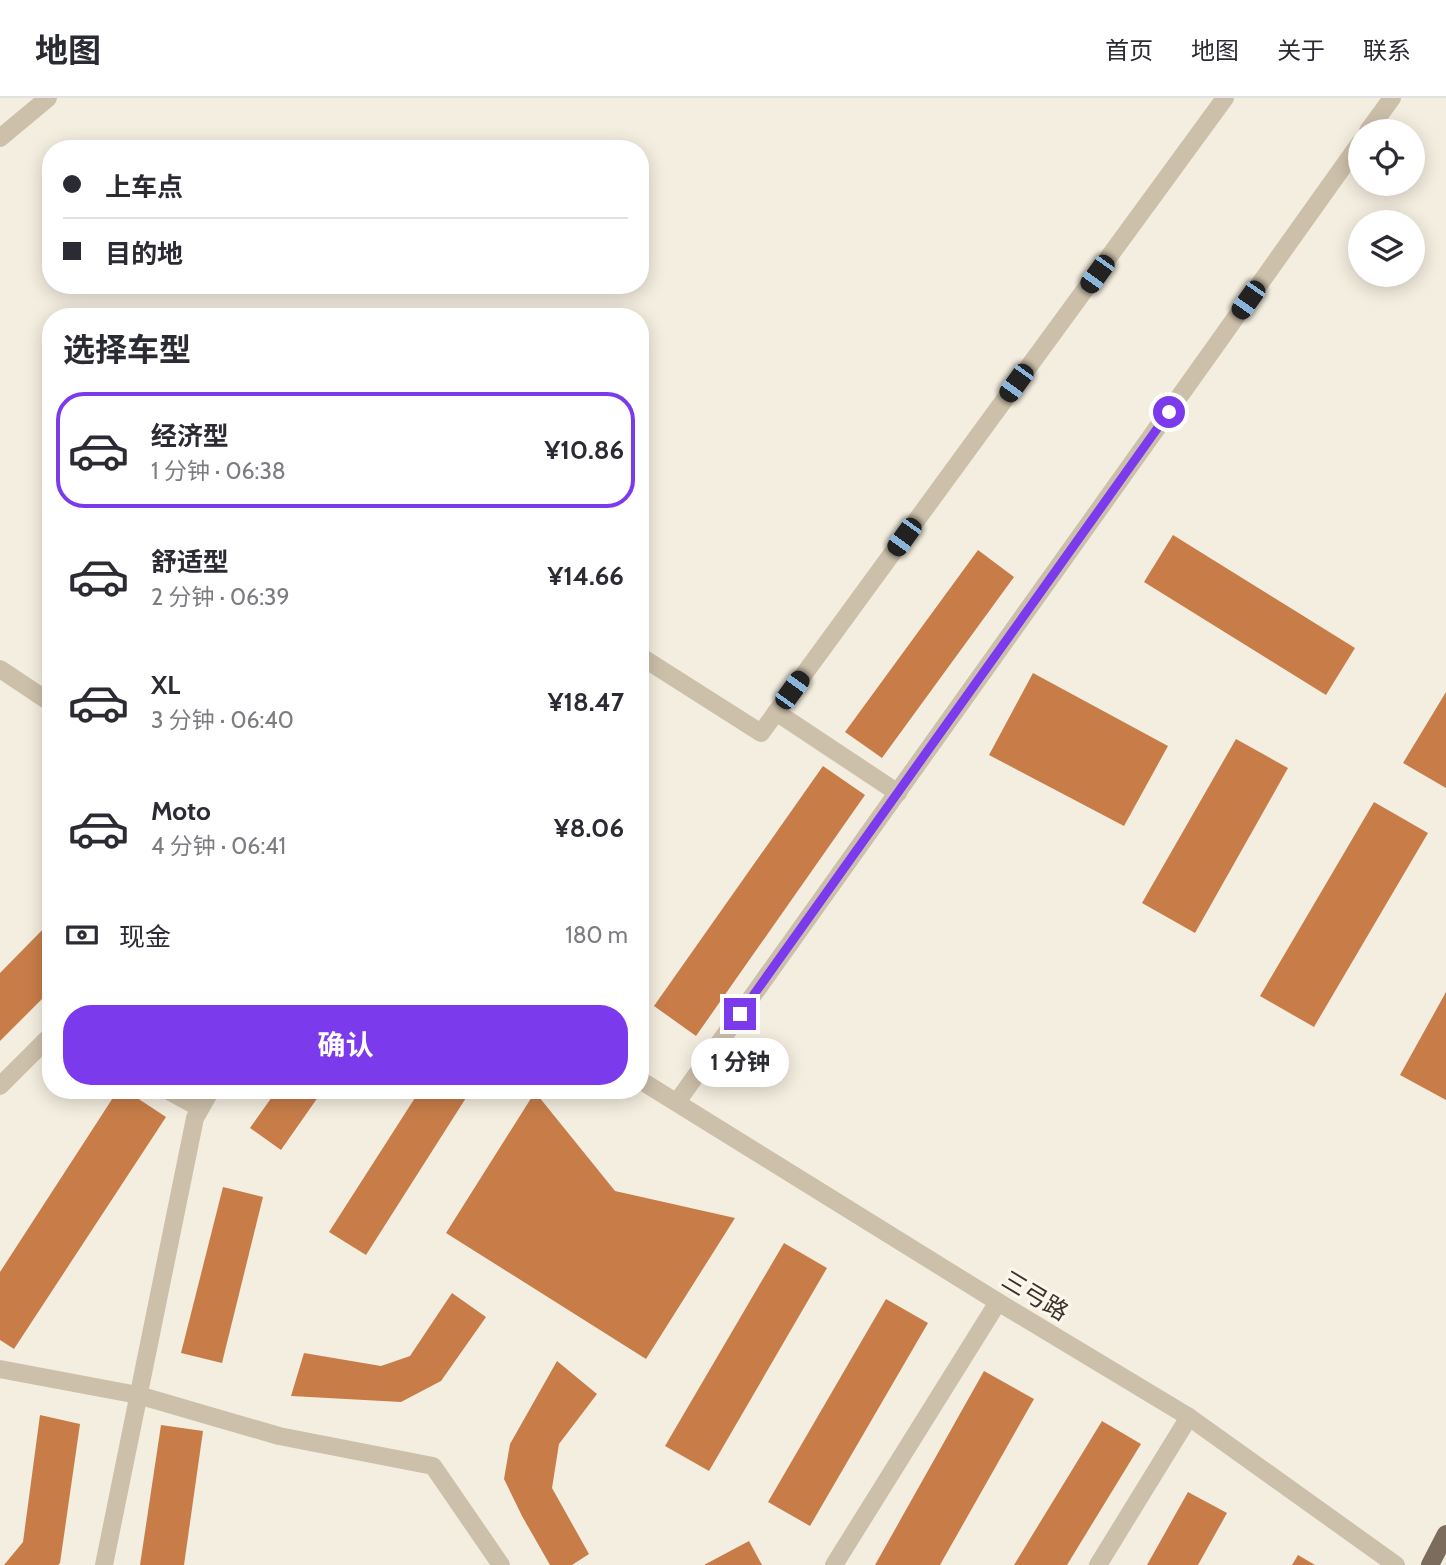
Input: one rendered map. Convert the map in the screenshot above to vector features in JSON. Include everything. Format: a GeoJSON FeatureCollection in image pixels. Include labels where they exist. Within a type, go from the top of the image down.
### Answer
{"type":"FeatureCollection","features":[{"type":"Feature","properties":{"kind":"main road"},"geometry":{"type":"LineString","coordinates":[[1430,1565],[1446,1534]]}},
{"type":"Feature","properties":{"kind":"street"},"geometry":{"type":"LineString","coordinates":[[0,138],[48,98]]}},
{"type":"Feature","properties":{"kind":"street"},"geometry":{"type":"LineString","coordinates":[[649,662],[761,733],[1225,98]]}},
{"type":"Feature","properties":{"kind":"street"},"geometry":{"type":"LineString","coordinates":[[1377,119],[1392,98]]}},
{"type":"Feature","properties":{"kind":"street"},"geometry":{"type":"LineString","coordinates":[[677,1102],[1348,160]]}},
{"type":"Feature","properties":{"kind":"street"},"geometry":{"type":"LineString","coordinates":[[0,669],[42,697]]}},
{"type":"Feature","properties":{"kind":"street"},"geometry":{"type":"LineString","coordinates":[[776,712],[898,793]]}},
{"type":"Feature","properties":{"kind":"street"},"geometry":{"type":"LineString","coordinates":[[0,1086],[42,1044]]}},
{"type":"Feature","properties":{"kind":"street","name":"三弓路"},"geometry":{"type":"LineString","coordinates":[[649,1085],[1188,1417],[1396,1565]]}},
{"type":"Feature","properties":{"kind":"street"},"geometry":{"type":"LineString","coordinates":[[184,1099],[200,1108]]}},
{"type":"Feature","properties":{"kind":"street"},"geometry":{"type":"LineString","coordinates":[[104,1565],[195,1118],[206,1099]]}},
{"type":"Feature","properties":{"kind":"street"},"geometry":{"type":"LineString","coordinates":[[834,1565],[998,1302]]}},
{"type":"Feature","properties":{"kind":"street"},"geometry":{"type":"LineString","coordinates":[[0,1369],[138,1395],[279,1436],[433,1466],[501,1565]]}},
{"type":"Feature","properties":{"kind":"street"},"geometry":{"type":"LineString","coordinates":[[1098,1565],[1188,1417]]}},
{"type":"Feature","properties":{"kind":"building"},"geometry":{"type":"Polygon","coordinates":[[[1173,535],[1355,648],[1326,695],[1144,582],[1173,535]]]}},
{"type":"Feature","properties":{"kind":"building"},"geometry":{"type":"Polygon","coordinates":[[[978,550],[1014,577],[882,758],[845,732],[978,550]]]}},
{"type":"Feature","properties":{"kind":"building"},"geometry":{"type":"Polygon","coordinates":[[[1033,673],[1168,746],[1124,826],[989,755],[1033,673]]]}},
{"type":"Feature","properties":{"kind":"building"},"geometry":{"type":"Polygon","coordinates":[[[1446,692],[1446,788],[1403,763],[1446,692]]]}},
{"type":"Feature","properties":{"kind":"building"},"geometry":{"type":"Polygon","coordinates":[[[1236,739],[1288,768],[1195,933],[1142,903],[1236,739]]]}},
{"type":"Feature","properties":{"kind":"building"},"geometry":{"type":"Polygon","coordinates":[[[823,766],[865,795],[696,1036],[654,1006],[823,766]]]}},
{"type":"Feature","properties":{"kind":"building"},"geometry":{"type":"Polygon","coordinates":[[[1374,802],[1428,833],[1314,1027],[1260,996],[1374,802]]]}},
{"type":"Feature","properties":{"kind":"building"},"geometry":{"type":"Polygon","coordinates":[[[42,930],[42,999],[0,1041],[0,973],[42,930]]]}},
{"type":"Feature","properties":{"kind":"building"},"geometry":{"type":"Polygon","coordinates":[[[1446,992],[1446,1100],[1400,1075],[1446,992]]]}},
{"type":"Feature","properties":{"kind":"building"},"geometry":{"type":"Polygon","coordinates":[[[112,1099],[139,1099],[166,1117],[14,1349],[0,1340],[0,1272],[112,1099]]]}},
{"type":"Feature","properties":{"kind":"building"},"geometry":{"type":"Polygon","coordinates":[[[271,1099],[317,1099],[281,1150],[250,1128],[271,1099]]]}},
{"type":"Feature","properties":{"kind":"building"},"geometry":{"type":"Polygon","coordinates":[[[414,1099],[465,1099],[366,1255],[329,1232],[414,1099]]]}},
{"type":"Feature","properties":{"kind":"building"},"geometry":{"type":"Polygon","coordinates":[[[531,1099],[541,1099],[615,1191],[735,1218],[646,1359],[446,1233],[531,1099]]]}},
{"type":"Feature","properties":{"kind":"building"},"geometry":{"type":"Polygon","coordinates":[[[223,1187],[263,1197],[222,1363],[181,1353],[223,1187]]]}},
{"type":"Feature","properties":{"kind":"building"},"geometry":{"type":"Polygon","coordinates":[[[784,1243],[827,1268],[709,1471],[665,1446],[784,1243]]]}},
{"type":"Feature","properties":{"kind":"building"},"geometry":{"type":"Polygon","coordinates":[[[452,1293],[486,1317],[441,1381],[401,1402],[291,1396],[304,1353],[381,1366],[410,1356],[452,1293]]]}},
{"type":"Feature","properties":{"kind":"building"},"geometry":{"type":"Polygon","coordinates":[[[886,1299],[928,1323],[810,1526],[768,1502],[886,1299]]]}},
{"type":"Feature","properties":{"kind":"building"},"geometry":{"type":"Polygon","coordinates":[[[557,1361],[597,1394],[559,1444],[552,1488],[589,1554],[572,1565],[550,1565],[504,1479],[510,1444],[557,1361]]]}},
{"type":"Feature","properties":{"kind":"building"},"geometry":{"type":"Polygon","coordinates":[[[984,1371],[1034,1399],[940,1565],[875,1565],[984,1371]]]}},
{"type":"Feature","properties":{"kind":"building"},"geometry":{"type":"Polygon","coordinates":[[[40,1415],[80,1424],[60,1563],[4,1565],[23,1542],[40,1415]]]}},
{"type":"Feature","properties":{"kind":"building"},"geometry":{"type":"Polygon","coordinates":[[[1102,1421],[1141,1444],[1067,1565],[1014,1565],[1102,1421]]]}},
{"type":"Feature","properties":{"kind":"building"},"geometry":{"type":"Polygon","coordinates":[[[161,1425],[203,1431],[184,1565],[140,1565],[161,1425]]]}},
{"type":"Feature","properties":{"kind":"building"},"geometry":{"type":"Polygon","coordinates":[[[1188,1492],[1227,1513],[1198,1565],[1147,1565],[1188,1492]]]}},
{"type":"Feature","properties":{"kind":"building"},"geometry":{"type":"Polygon","coordinates":[[[749,1541],[762,1565],[704,1565],[749,1541]]]}},
{"type":"Feature","properties":{"kind":"building"},"geometry":{"type":"Polygon","coordinates":[[[1298,1555],[1315,1565],[1292,1565],[1298,1555]]]}},
{"type":"Feature","properties":{"kind":"route"},"geometry":{"type":"LineString","coordinates":[[740,1014],[1169,412]]}}]}
